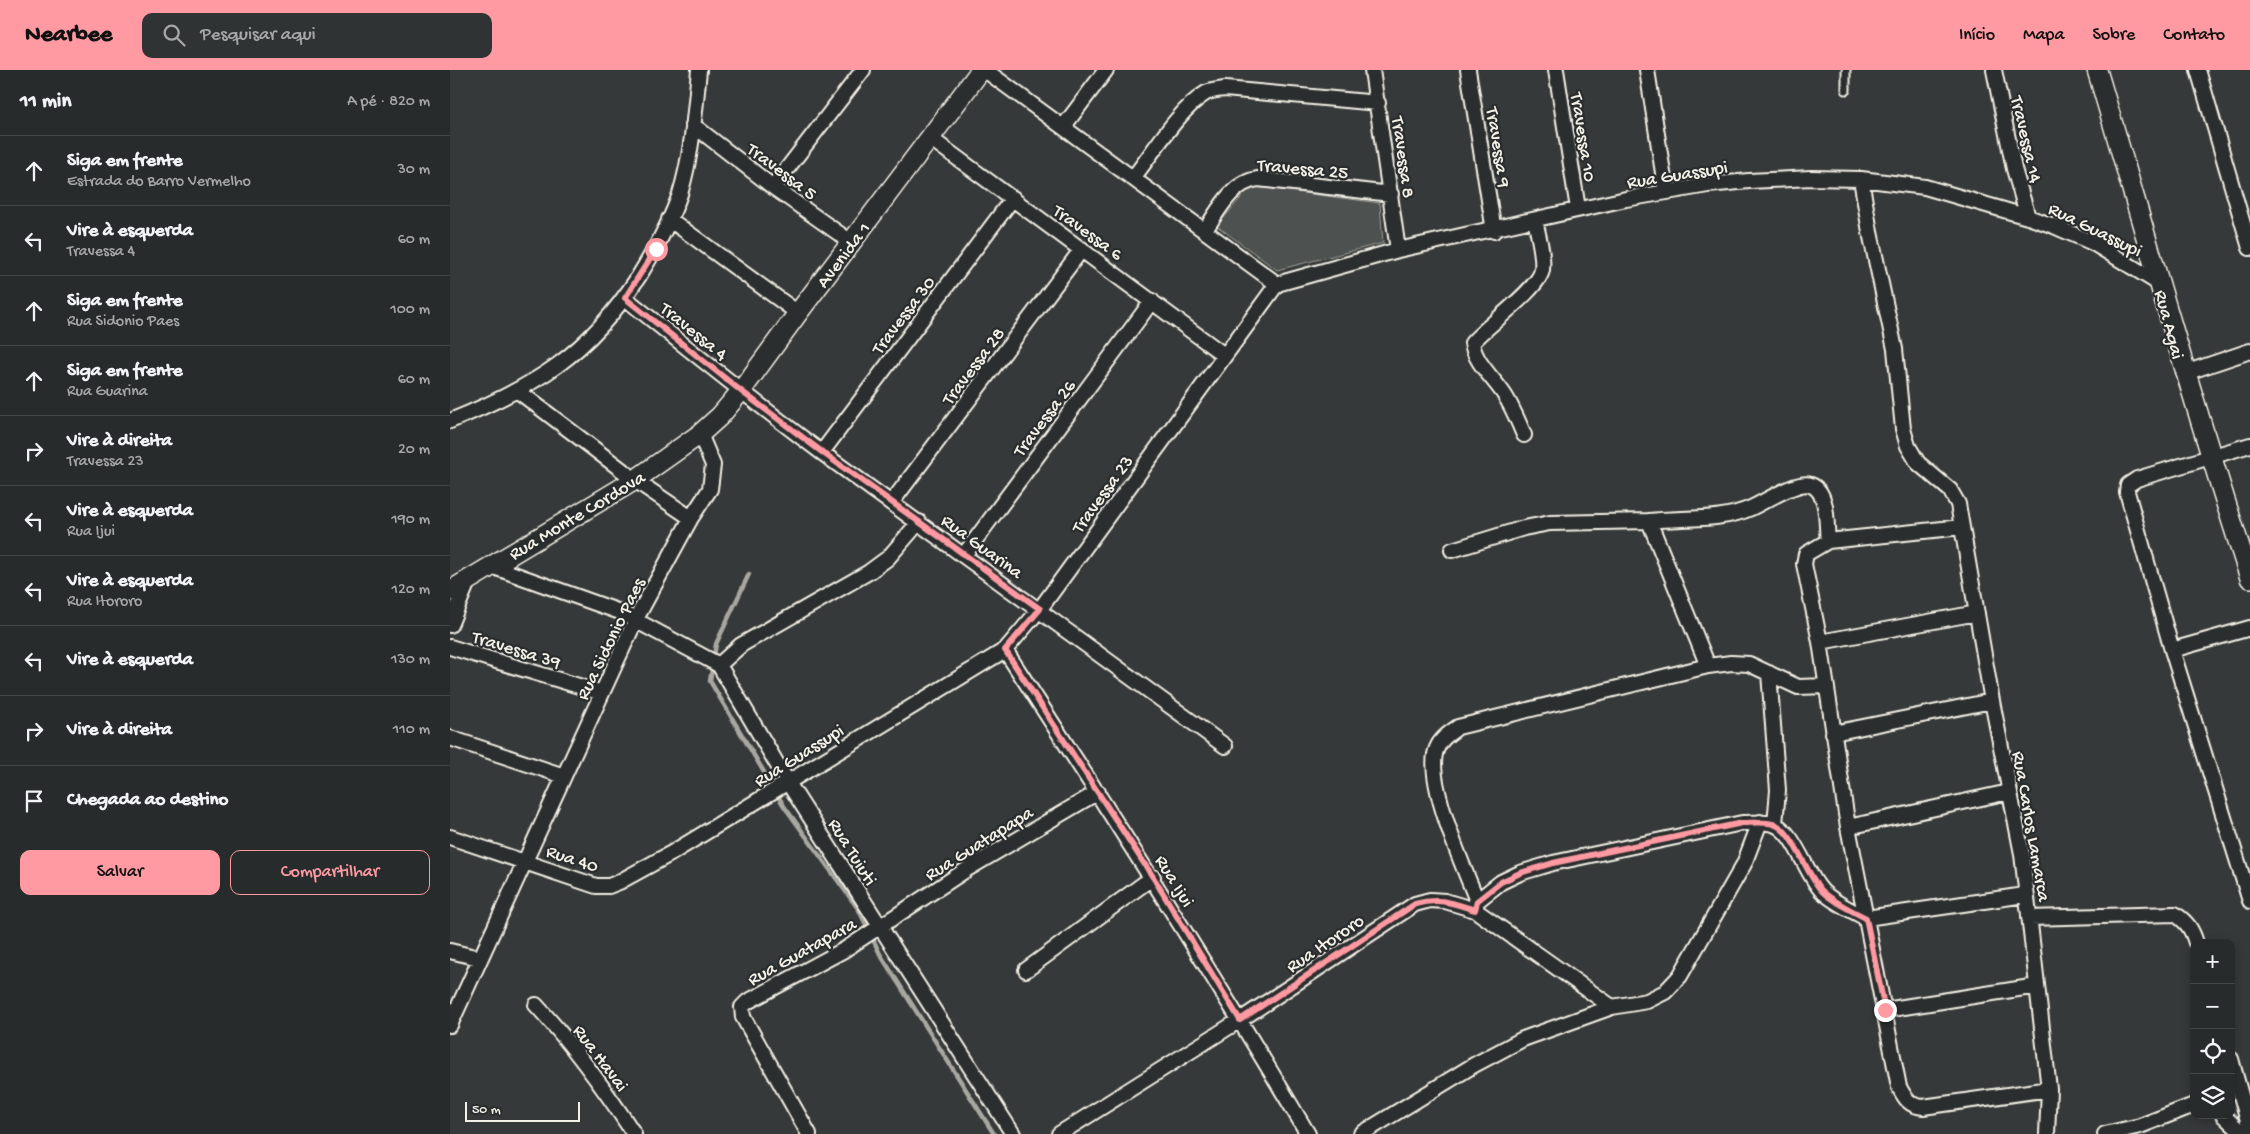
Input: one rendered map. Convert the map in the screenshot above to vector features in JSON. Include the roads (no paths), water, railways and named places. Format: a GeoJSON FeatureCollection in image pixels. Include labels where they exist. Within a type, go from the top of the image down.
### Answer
{"type":"FeatureCollection","features":[{"type":"Feature","properties":{"kind":"street"},"geometry":{"type":"LineString","coordinates":[[450,421],[518,390],[551,371],[579,350],[606,322],[625,298],[656,249],[680,194],[693,126],[699,70]]}},
{"type":"Feature","properties":{"kind":"street"},"geometry":{"type":"LineString","coordinates":[[773,187],[862,70]]}},
{"type":"Feature","properties":{"kind":"street","name":"Avenida 1"},"geometry":{"type":"LineString","coordinates":[[700,434],[741,391],[981,70]]}},
{"type":"Feature","properties":{"kind":"street"},"geometry":{"type":"LineString","coordinates":[[985,70],[1064,126],[1277,284],[1224,355]]}},
{"type":"Feature","properties":{"kind":"street"},"geometry":{"type":"LineString","coordinates":[[1064,126],[1106,70]]}},
{"type":"Feature","properties":{"kind":"street","name":"Travessa 8"},"geometry":{"type":"LineString","coordinates":[[1372,70],[1392,194],[1398,250]]}},
{"type":"Feature","properties":{"kind":"street","name":"Travessa 9"},"geometry":{"type":"LineString","coordinates":[[1468,70],[1494,230]]}},
{"type":"Feature","properties":{"kind":"street","name":"Travessa 10"},"geometry":{"type":"LineString","coordinates":[[1556,70],[1578,209]]}},
{"type":"Feature","properties":{"kind":"street"},"geometry":{"type":"LineString","coordinates":[[1647,70],[1666,192]]}},
{"type":"Feature","properties":{"kind":"street","name":"Travessa 14"},"geometry":{"type":"LineString","coordinates":[[1994,70],[2014,169],[2028,217]]}},
{"type":"Feature","properties":{"kind":"street","name":"Rua Agai"},"geometry":{"type":"LineString","coordinates":[[2097,70],[2184,372],[2212,458],[2245,546],[2250,578]]}},
{"type":"Feature","properties":{"kind":"street"},"geometry":{"type":"LineString","coordinates":[[2198,70],[2250,248]]}},
{"type":"Feature","properties":{"kind":"street"},"geometry":{"type":"LineString","coordinates":[[1133,178],[1184,111],[1208,92],[1225,89],[1378,103]]}},
{"type":"Feature","properties":{"kind":"street","name":"Travessa 5"},"geometry":{"type":"LineString","coordinates":[[693,126],[773,187],[851,242]]}},
{"type":"Feature","properties":{"kind":"street","name":"Travessa 6"},"geometry":{"type":"LineString","coordinates":[[930,138],[1224,355]]}},
{"type":"Feature","properties":{"kind":"street","name":"Travessa 25"},"geometry":{"type":"LineString","coordinates":[[1205,230],[1237,187],[1248,180],[1258,179],[1392,194]]}},
{"type":"Feature","properties":{"kind":"street","name":"Rua Guassupi"},"geometry":{"type":"LineString","coordinates":[[1277,284],[1398,250],[1494,230],[1578,209],[1666,192],[1749,181],[1861,179],[1925,187],[2054,226],[2093,243],[2160,284]]}},
{"type":"Feature","properties":{"kind":"street","name":"Rua Carlos Lamarca"},"geometry":{"type":"LineString","coordinates":[[1861,179],[1870,232],[1895,349],[1903,429],[1908,446],[1918,463],[1950,490],[1958,504],[1992,702],[2022,854],[2051,1132]]}},
{"type":"Feature","properties":{"kind":"street","name":"Travessa 30"},"geometry":{"type":"LineString","coordinates":[[822,452],[1013,198]]}},
{"type":"Feature","properties":{"kind":"street"},"geometry":{"type":"LineString","coordinates":[[669,219],[798,313]]}},
{"type":"Feature","properties":{"kind":"street"},"geometry":{"type":"LineString","coordinates":[[1524,435],[1507,399],[1473,351],[1472,343],[1520,298],[1542,272],[1535,220]]}},
{"type":"Feature","properties":{"kind":"street","name":"Travessa 28"},"geometry":{"type":"LineString","coordinates":[[892,502],[1082,250]]}},
{"type":"Feature","properties":{"kind":"street","name":"Travessa 4"},"geometry":{"type":"LineString","coordinates":[[625,298],[741,391]]}},
{"type":"Feature","properties":{"kind":"street","name":"Travessa 26"},"geometry":{"type":"LineString","coordinates":[[964,554],[1152,301]]}},
{"type":"Feature","properties":{"kind":"street"},"geometry":{"type":"LineString","coordinates":[[2184,372],[2250,351]]}},
{"type":"Feature","properties":{"kind":"street","name":"Travessa 23"},"geometry":{"type":"LineString","coordinates":[[1005,650],[1040,609],[1224,355]]}},
{"type":"Feature","properties":{"kind":"street"},"geometry":{"type":"LineString","coordinates":[[518,390],[635,480],[691,518]]}},
{"type":"Feature","properties":{"kind":"street"},"geometry":{"type":"LineString","coordinates":[[741,391],[919,522]]}},
{"type":"Feature","properties":{"kind":"street","name":"Rua Monte Cordova"},"geometry":{"type":"LineString","coordinates":[[450,591],[635,480],[700,434]]}},
{"type":"Feature","properties":{"kind":"street","name":"Rua Sidonio Paes"},"geometry":{"type":"LineString","coordinates":[[450,1025],[479,958],[526,861],[636,619],[691,518],[710,489],[713,478],[713,465],[700,434]]}},
{"type":"Feature","properties":{"kind":"street"},"geometry":{"type":"LineString","coordinates":[[2250,445],[2137,479],[2128,485],[2127,492],[2172,650],[2250,900]]}},
{"type":"Feature","properties":{"kind":"street"},"geometry":{"type":"LineString","coordinates":[[1452,550],[1524,528],[1550,523],[1649,521],[1729,516],[1801,484],[1811,485],[1819,490],[1823,499],[1828,541]]}},
{"type":"Feature","properties":{"kind":"street"},"geometry":{"type":"LineString","coordinates":[[1649,521],[1708,666]]}},
{"type":"Feature","properties":{"kind":"street","name":"Rua Guarina"},"geometry":{"type":"LineString","coordinates":[[713,662],[869,572],[888,558],[919,522],[1225,746]]}},
{"type":"Feature","properties":{"kind":"street"},"geometry":{"type":"LineString","coordinates":[[1962,527],[1828,541],[1806,554],[1804,564],[1820,642],[1848,827],[1899,1087],[1905,1099],[1914,1107],[2048,1089]]}},
{"type":"Feature","properties":{"kind":"street"},"geometry":{"type":"LineString","coordinates":[[491,566],[636,619],[713,662]]}},
{"type":"Feature","properties":{"kind":"street"},"geometry":{"type":"LineString","coordinates":[[450,625],[469,579]]}},
{"type":"Feature","properties":{"kind":"street"},"geometry":{"type":"LineString","coordinates":[[1820,642],[1977,613]]}},
{"type":"Feature","properties":{"kind":"street"},"geometry":{"type":"LineString","coordinates":[[2172,650],[2250,628]]}},
{"type":"Feature","properties":{"kind":"street","name":"Travessa 39"},"geometry":{"type":"LineString","coordinates":[[450,647],[602,694]]}},
{"type":"Feature","properties":{"kind":"street","name":"Rua Guassupi"},"geometry":{"type":"LineString","coordinates":[[608,886],[670,854],[1005,650]]}},
{"type":"Feature","properties":{"kind":"street","name":"Rua Ijui"},"geometry":{"type":"LineString","coordinates":[[1005,650],[1153,877],[1308,1134]]}},
{"type":"Feature","properties":{"kind":"street","name":"Rua Tuiuti"},"geometry":{"type":"LineString","coordinates":[[713,662],[782,785],[871,932],[1013,1134]]}},
{"type":"Feature","properties":{"kind":"street"},"geometry":{"type":"LineString","coordinates":[[1826,686],[1798,688],[1749,664],[1731,663],[1708,666],[1458,727],[1444,737],[1436,749],[1433,767],[1437,791],[1476,906],[1501,882],[1520,873],[1553,863],[1742,823],[1760,822],[1775,824],[1785,832],[1810,874],[1823,891],[1866,918],[2025,895]]}},
{"type":"Feature","properties":{"kind":"street"},"geometry":{"type":"LineString","coordinates":[[1769,673],[1778,790],[1775,824]]}},
{"type":"Feature","properties":{"kind":"street"},"geometry":{"type":"LineString","coordinates":[[1833,733],[1992,702]]}},
{"type":"Feature","properties":{"kind":"street"},"geometry":{"type":"LineString","coordinates":[[450,738],[564,776]]}},
{"type":"Feature","properties":{"kind":"street","name":"Rua Guatapapa"},"geometry":{"type":"LineString","coordinates":[[871,932],[968,868],[1098,792]]}},
{"type":"Feature","properties":{"kind":"street"},"geometry":{"type":"LineString","coordinates":[[1848,827],[2010,792]]}},
{"type":"Feature","properties":{"kind":"street"},"geometry":{"type":"LineString","coordinates":[[1361,1134],[1474,1065],[1523,1039],[1612,1007],[1647,1001],[1673,986],[1744,864],[1760,822]]}},
{"type":"Feature","properties":{"kind":"street"},"geometry":{"type":"LineString","coordinates":[[450,837],[526,861]]}},
{"type":"Feature","properties":{"kind":"street","name":"Rua 40"},"geometry":{"type":"LineString","coordinates":[[526,861],[596,886],[608,886]]}},
{"type":"Feature","properties":{"kind":"street"},"geometry":{"type":"LineString","coordinates":[[1026,970],[1153,877]]}},
{"type":"Feature","properties":{"kind":"street","name":"Rua Itororo"},"geometry":{"type":"LineString","coordinates":[[1059,1134],[1240,1020],[1415,904],[1430,900],[1476,906],[1612,1007]]}},
{"type":"Feature","properties":{"kind":"street"},"geometry":{"type":"LineString","coordinates":[[2029,918],[2175,914],[2184,920],[2192,930],[2195,939]]}},
{"type":"Feature","properties":{"kind":"street","name":"Rua Guatapara"},"geometry":{"type":"LineString","coordinates":[[809,1134],[743,1017],[742,1007],[747,1002],[871,932]]}},
{"type":"Feature","properties":{"kind":"street"},"geometry":{"type":"LineString","coordinates":[[450,951],[479,958]]}},
{"type":"Feature","properties":{"kind":"street"},"geometry":{"type":"LineString","coordinates":[[1885,1010],[2037,986]]}},
{"type":"Feature","properties":{"kind":"street","name":"Rua Havai"},"geometry":{"type":"LineString","coordinates":[[536,1006],[567,1038],[604,1088],[634,1134]]}},
{"type":"Feature","properties":{"kind":"street"},"geometry":{"type":"LineString","coordinates":[[2235,1074],[2250,1128]]}},
{"type":"Feature","properties":{"kind":"street"},"geometry":{"type":"LineString","coordinates":[[2106,1134],[2140,1126],[2190,1107]]}},
{"type":"Feature","properties":{"kind":"street"},"geometry":{"type":"LineString","coordinates":[[2227,1119],[2243,1134]]}},
{"type":"Feature","properties":{"kind":"lane"},"geometry":{"type":"LineString","coordinates":[[1846,70],[1846,90]]}},
{"type":"Feature","properties":{"kind":"waterway"},"geometry":{"type":"LineString","coordinates":[[749,574],[716,644],[710,681],[784,806],[859,910],[880,954],[994,1134]]}}]}
